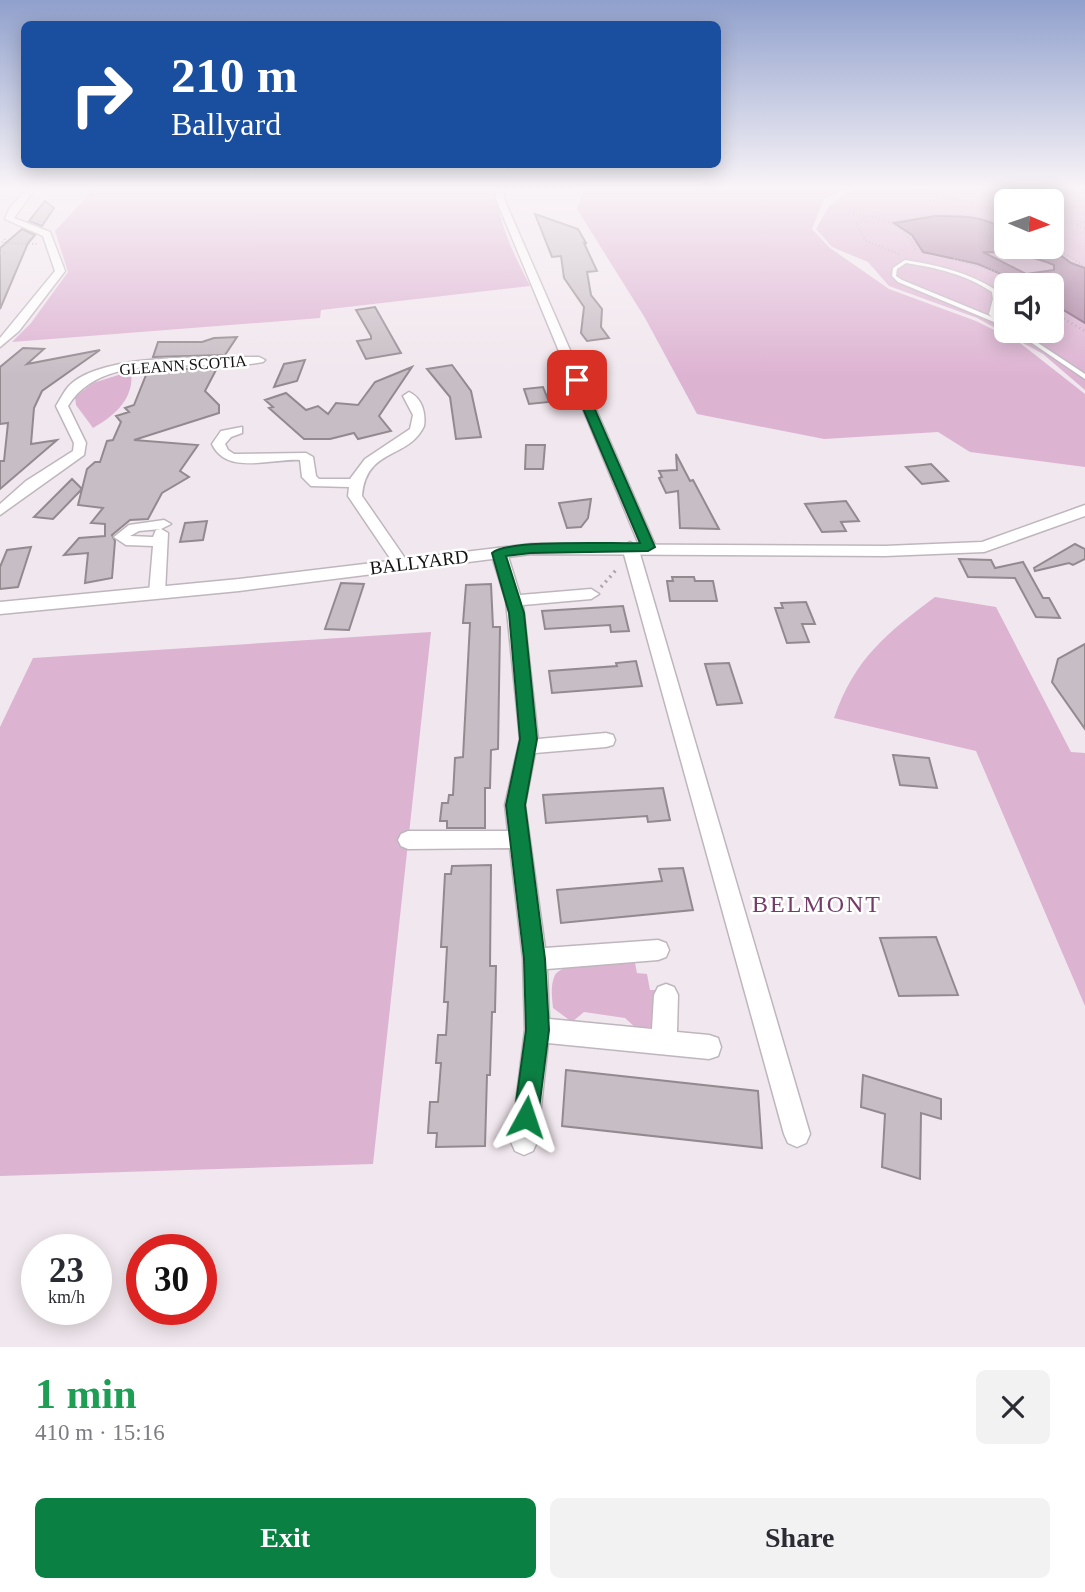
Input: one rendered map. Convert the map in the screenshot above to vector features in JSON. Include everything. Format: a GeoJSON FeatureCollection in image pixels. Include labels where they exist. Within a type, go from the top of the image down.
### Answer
{"type":"FeatureCollection","features":[{"type":"Feature","properties":{"kind":"street"},"geometry":{"type":"LineString","coordinates":[[0,344],[58,275],[59,267],[52,250]]}},
{"type":"Feature","properties":{"kind":"street"},"geometry":{"type":"LineString","coordinates":[[520,250],[639,547],[712,828],[797,1134]]}},
{"type":"Feature","properties":{"kind":"street","name":"GLEANN SCOTIA"},"geometry":{"type":"LineString","coordinates":[[0,511],[31,484],[79,452],[81,446],[62,406],[65,394],[80,382],[119,367],[264,360]]}},
{"type":"Feature","properties":{"kind":"street"},"geometry":{"type":"LineString","coordinates":[[401,564],[355,496],[356,483],[358,474],[373,459],[412,435],[418,426],[419,415],[411,397],[427,394]]}},
{"type":"Feature","properties":{"kind":"street"},"geometry":{"type":"LineString","coordinates":[[238,430],[226,434],[218,444],[224,456],[241,460],[295,454],[306,457],[309,477],[316,482],[356,483]]}},
{"type":"Feature","properties":{"kind":"street","name":"BALLYARD"},"geometry":{"type":"LineString","coordinates":[[0,608],[157,593],[531,549],[639,547],[885,551],[984,547],[1085,510]]}},
{"type":"Feature","properties":{"kind":"street"},"geometry":{"type":"LineString","coordinates":[[157,593],[165,518],[127,530],[121,537],[126,541],[161,542]]}},
{"type":"Feature","properties":{"kind":"street"},"geometry":{"type":"LineString","coordinates":[[499,553],[514,601],[528,747],[515,805],[535,959],[537,1030],[524,1142]]}},
{"type":"Feature","properties":{"kind":"street"},"geometry":{"type":"LineString","coordinates":[[514,601],[591,594]]}},
{"type":"Feature","properties":{"kind":"street"},"geometry":{"type":"LineString","coordinates":[[528,747],[606,740]]}},
{"type":"Feature","properties":{"kind":"street"},"geometry":{"type":"LineString","coordinates":[[408,840],[520,839]]}},
{"type":"Feature","properties":{"kind":"street"},"geometry":{"type":"LineString","coordinates":[[535,959],[658,950]]}},
{"type":"Feature","properties":{"kind":"street"},"geometry":{"type":"LineString","coordinates":[[664,1042],[666,995]]}},
{"type":"Feature","properties":{"kind":"street"},"geometry":{"type":"LineString","coordinates":[[537,1030],[709,1046]]}},
{"type":"Feature","properties":{"kind":"lane"},"geometry":{"type":"LineString","coordinates":[[905,261],[925,264],[982,282],[994,291],[996,299],[992,314],[998,321],[900,282],[894,276],[895,268],[905,261]]}},
{"type":"Feature","properties":{"kind":"lane"},"geometry":{"type":"LineString","coordinates":[[1035,343],[1085,377]]}},
{"type":"Feature","properties":{"kind":"path"},"geometry":{"type":"LineString","coordinates":[[884,250],[902,255]]}},
{"type":"Feature","properties":{"kind":"path"},"geometry":{"type":"LineString","coordinates":[[909,255],[915,250]]}},
{"type":"Feature","properties":{"kind":"path"},"geometry":{"type":"LineString","coordinates":[[1064,251],[1070,258],[1085,266]]}},
{"type":"Feature","properties":{"kind":"path"},"geometry":{"type":"LineString","coordinates":[[0,253],[6,253]]}},
{"type":"Feature","properties":{"kind":"path"},"geometry":{"type":"LineString","coordinates":[[1064,319],[1085,331]]}},
{"type":"Feature","properties":{"kind":"path"},"geometry":{"type":"LineString","coordinates":[[609,578],[617,570]]}},
{"type":"Feature","properties":{"kind":"shaded area"},"geometry":{"type":"Polygon","coordinates":[[[61,250],[513,250],[530,286],[321,310],[320,318],[12,342],[31,323],[68,272],[61,250]]]}},
{"type":"Feature","properties":{"kind":"shaded area"},"geometry":{"type":"Polygon","coordinates":[[[602,250],[833,250],[889,289],[994,330],[994,343],[1020,343],[1085,394],[1085,467],[970,452],[938,432],[824,439],[697,414],[645,318],[602,250]]]}},
{"type":"Feature","properties":{"kind":"shaded area"},"geometry":{"type":"Polygon","coordinates":[[[839,250],[994,250],[994,259],[1064,259],[1064,250],[1085,250],[1085,390],[1043,354],[1023,343],[1064,343],[1064,273],[994,273],[994,327],[977,318],[889,286],[868,262],[839,250]]]}},
{"type":"Feature","properties":{"kind":"shaded area"},"geometry":{"type":"Polygon","coordinates":[[[922,250],[994,250],[994,252],[983,252],[1024,273],[999,273],[978,264],[922,250]]]}},
{"type":"Feature","properties":{"kind":"shaded area"},"geometry":{"type":"Polygon","coordinates":[[[1064,258],[1085,268],[1085,323],[1064,310],[1064,273],[1033,273],[1054,270],[1054,265],[1037,259],[1064,258]]]}},
{"type":"Feature","properties":{"kind":"shaded area"},"geometry":{"type":"Polygon","coordinates":[[[131,371],[127,398],[116,412],[93,428],[76,405],[75,397],[93,383],[131,371]]]}},
{"type":"Feature","properties":{"kind":"shaded area"},"geometry":{"type":"Polygon","coordinates":[[[935,597],[996,607],[1071,752],[1085,753],[1085,1006],[976,751],[834,718],[842,697],[862,663],[887,636],[935,597]]]}},
{"type":"Feature","properties":{"kind":"shaded area"},"geometry":{"type":"Polygon","coordinates":[[[431,632],[373,1164],[0,1176],[0,727],[33,658],[431,632]]]}},
{"type":"Feature","properties":{"kind":"shaded area"},"geometry":{"type":"Polygon","coordinates":[[[635,963],[637,973],[647,974],[650,990],[659,990],[657,1017],[651,1027],[637,1029],[625,1018],[584,1012],[572,1022],[553,1008],[552,983],[561,970],[580,964],[635,963]]]}},
{"type":"Feature","properties":{"kind":"building"},"geometry":{"type":"Polygon","coordinates":[[[0,250],[25,250],[0,309],[0,250]]]}},
{"type":"Feature","properties":{"kind":"building"},"geometry":{"type":"Polygon","coordinates":[[[549,250],[587,250],[597,271],[587,272],[591,295],[602,309],[601,327],[609,338],[587,341],[581,333],[584,307],[564,278],[561,256],[552,257],[549,250]]]}},
{"type":"Feature","properties":{"kind":"building"},"geometry":{"type":"Polygon","coordinates":[[[375,307],[401,353],[366,359],[357,341],[371,339],[371,336],[356,310],[375,307]]]}},
{"type":"Feature","properties":{"kind":"building"},"geometry":{"type":"Polygon","coordinates":[[[237,337],[225,355],[153,357],[158,342],[202,342],[214,338],[237,337]]]}},
{"type":"Feature","properties":{"kind":"building"},"geometry":{"type":"Polygon","coordinates":[[[23,348],[44,349],[27,364],[100,350],[42,391],[34,408],[31,444],[57,440],[0,489],[0,461],[4,461],[8,423],[0,424],[0,367],[23,348]]]}},
{"type":"Feature","properties":{"kind":"building"},"geometry":{"type":"Polygon","coordinates":[[[305,360],[297,381],[274,387],[284,364],[305,360]]]}},
{"type":"Feature","properties":{"kind":"building"},"geometry":{"type":"Polygon","coordinates":[[[452,365],[471,391],[481,437],[456,439],[450,397],[427,369],[452,365]]]}},
{"type":"Feature","properties":{"kind":"building"},"geometry":{"type":"Polygon","coordinates":[[[412,367],[379,416],[391,431],[358,439],[354,433],[330,439],[304,439],[269,408],[273,407],[265,400],[286,393],[306,410],[318,406],[328,414],[336,403],[358,405],[375,382],[412,367]]]}},
{"type":"Feature","properties":{"kind":"building"},"geometry":{"type":"Polygon","coordinates":[[[217,368],[205,391],[219,405],[219,413],[134,440],[198,445],[180,471],[189,477],[162,493],[148,519],[130,520],[112,535],[115,541],[112,578],[85,583],[88,553],[64,555],[79,538],[105,536],[105,524],[91,523],[103,508],[78,505],[87,469],[95,462],[100,462],[107,441],[113,440],[121,422],[116,416],[129,412],[125,408],[134,405],[148,370],[217,368]]]}},
{"type":"Feature","properties":{"kind":"building"},"geometry":{"type":"Polygon","coordinates":[[[543,387],[549,402],[529,404],[524,389],[543,387]]]}},
{"type":"Feature","properties":{"kind":"building"},"geometry":{"type":"Polygon","coordinates":[[[526,445],[545,445],[543,469],[525,469],[526,445]]]}},
{"type":"Feature","properties":{"kind":"building"},"geometry":{"type":"Polygon","coordinates":[[[676,454],[719,529],[680,528],[678,491],[666,493],[659,478],[662,477],[659,471],[677,470],[676,454]]]}},
{"type":"Feature","properties":{"kind":"building"},"geometry":{"type":"Polygon","coordinates":[[[931,464],[948,481],[922,484],[906,467],[931,464]]]}},
{"type":"Feature","properties":{"kind":"building"},"geometry":{"type":"Polygon","coordinates":[[[72,479],[82,489],[53,519],[34,517],[72,479]]]}},
{"type":"Feature","properties":{"kind":"building"},"geometry":{"type":"Polygon","coordinates":[[[591,499],[588,518],[581,527],[567,528],[559,503],[591,499]]]}},
{"type":"Feature","properties":{"kind":"building"},"geometry":{"type":"Polygon","coordinates":[[[846,501],[859,521],[841,522],[846,531],[822,532],[805,504],[846,501]]]}},
{"type":"Feature","properties":{"kind":"building"},"geometry":{"type":"Polygon","coordinates":[[[207,521],[203,540],[180,542],[185,523],[207,521]]]}},
{"type":"Feature","properties":{"kind":"building"},"geometry":{"type":"Polygon","coordinates":[[[1075,544],[1085,549],[1085,559],[1073,565],[1069,563],[1035,571],[1034,568],[1075,544]]]}},
{"type":"Feature","properties":{"kind":"building"},"geometry":{"type":"Polygon","coordinates":[[[31,547],[18,587],[0,589],[0,567],[7,550],[31,547]]]}},
{"type":"Feature","properties":{"kind":"building"},"geometry":{"type":"Polygon","coordinates":[[[959,559],[991,560],[995,568],[1023,562],[1043,598],[1049,598],[1060,618],[1036,617],[1015,578],[968,577],[959,559]]]}},
{"type":"Feature","properties":{"kind":"building"},"geometry":{"type":"Polygon","coordinates":[[[672,577],[694,577],[695,581],[713,581],[717,601],[670,601],[667,581],[673,581],[672,577]]]}},
{"type":"Feature","properties":{"kind":"building"},"geometry":{"type":"Polygon","coordinates":[[[341,583],[364,584],[349,630],[325,629],[341,583]]]}},
{"type":"Feature","properties":{"kind":"building"},"geometry":{"type":"Polygon","coordinates":[[[491,584],[493,627],[500,627],[498,749],[491,750],[490,788],[485,788],[485,828],[447,828],[447,821],[440,821],[442,803],[448,803],[449,795],[453,795],[455,758],[463,757],[470,623],[463,623],[466,585],[491,584]]]}},
{"type":"Feature","properties":{"kind":"building"},"geometry":{"type":"Polygon","coordinates":[[[806,602],[815,624],[802,624],[809,642],[787,643],[775,608],[783,608],[781,603],[806,602]]]}},
{"type":"Feature","properties":{"kind":"building"},"geometry":{"type":"Polygon","coordinates":[[[623,606],[629,631],[611,632],[610,625],[545,629],[542,611],[623,606]]]}},
{"type":"Feature","properties":{"kind":"building"},"geometry":{"type":"Polygon","coordinates":[[[1085,644],[1085,729],[1052,682],[1058,659],[1085,644]]]}},
{"type":"Feature","properties":{"kind":"building"},"geometry":{"type":"Polygon","coordinates":[[[636,661],[642,686],[552,693],[549,671],[617,666],[616,663],[636,661]]]}},
{"type":"Feature","properties":{"kind":"building"},"geometry":{"type":"Polygon","coordinates":[[[729,663],[742,703],[717,705],[705,664],[729,663]]]}},
{"type":"Feature","properties":{"kind":"building"},"geometry":{"type":"Polygon","coordinates":[[[893,755],[929,758],[937,788],[900,785],[893,755]]]}},
{"type":"Feature","properties":{"kind":"building"},"geometry":{"type":"Polygon","coordinates":[[[663,788],[670,820],[648,822],[647,816],[546,823],[543,795],[663,788]]]}},
{"type":"Feature","properties":{"kind":"building"},"geometry":{"type":"Polygon","coordinates":[[[491,865],[490,966],[496,966],[490,1075],[487,1075],[485,1146],[436,1147],[437,1133],[428,1133],[430,1102],[438,1102],[441,1063],[436,1063],[438,1035],[446,1035],[448,1002],[444,1002],[447,947],[441,947],[445,874],[451,874],[452,866],[491,865]]]}},
{"type":"Feature","properties":{"kind":"building"},"geometry":{"type":"Polygon","coordinates":[[[683,868],[693,910],[561,923],[557,890],[662,881],[659,869],[683,868]]]}},
{"type":"Feature","properties":{"kind":"building"},"geometry":{"type":"Polygon","coordinates":[[[936,937],[958,995],[899,996],[880,938],[936,937]]]}},
{"type":"Feature","properties":{"kind":"building"},"geometry":{"type":"Polygon","coordinates":[[[566,1070],[758,1091],[762,1148],[562,1126],[566,1070]]]}},
{"type":"Feature","properties":{"kind":"building"},"geometry":{"type":"Polygon","coordinates":[[[863,1075],[941,1099],[941,1119],[921,1113],[920,1179],[882,1167],[885,1114],[861,1107],[863,1075]]]}},
{"type":"Feature","properties":{"kind":"district","name":"BELMONT"},"geometry":{"type":"Point","coordinates":[817,904]}},
{"type":"Feature","properties":{"kind":"route"},"geometry":{"type":"LineString","coordinates":[[526,1117],[537,1030],[535,959],[515,805],[529,739],[516,613],[499,553],[531,549],[648,547],[577,380]]}}]}
